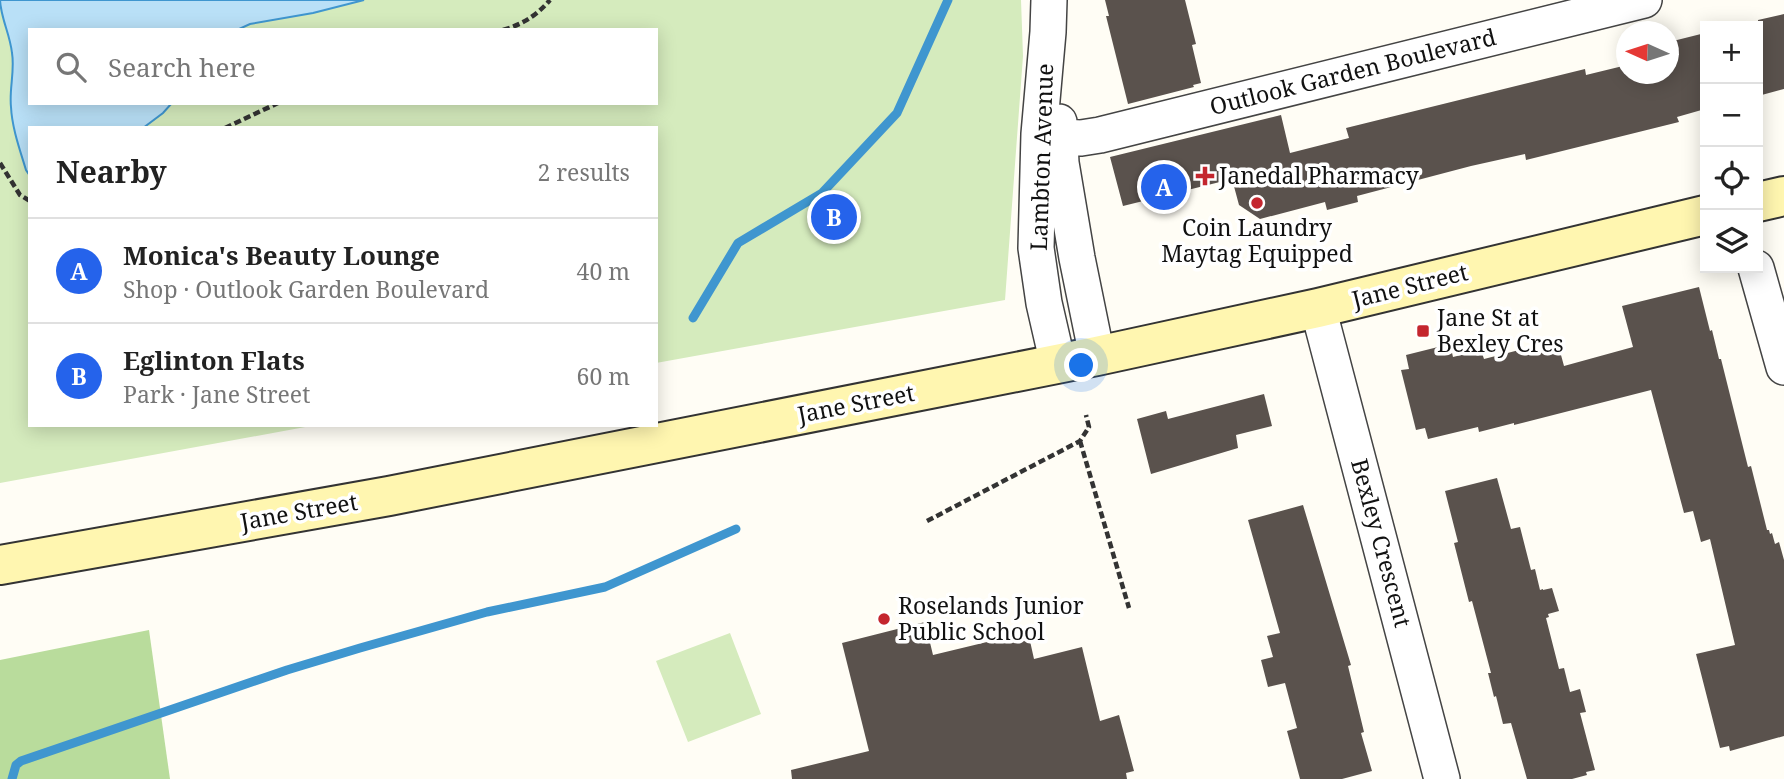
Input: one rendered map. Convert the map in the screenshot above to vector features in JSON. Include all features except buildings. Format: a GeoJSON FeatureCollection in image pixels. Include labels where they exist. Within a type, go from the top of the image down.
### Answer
{"type":"FeatureCollection","features":[{"type":"Feature","properties":{"kind":"main road"},"geometry":{"type":"LineString","coordinates":[[1763,201],[1784,196]]}},
{"type":"Feature","properties":{"kind":"main road","name":"Jane Street"},"geometry":{"type":"LineString","coordinates":[[0,565],[389,496],[1097,356],[1318,308],[1700,216]]}},
{"type":"Feature","properties":{"kind":"street","name":"Outlook Garden Boulevard"},"geometry":{"type":"LineString","coordinates":[[1061,137],[1100,135],[1644,0]]}},
{"type":"Feature","properties":{"kind":"street","name":"Lambton Avenue"},"geometry":{"type":"LineString","coordinates":[[1049,16],[1061,137],[1061,163],[1097,356]]}},
{"type":"Feature","properties":{"kind":"street","name":"Lambton Avenue"},"geometry":{"type":"LineString","coordinates":[[1049,16],[1038,134],[1036,248],[1044,303],[1058,364]]}},
{"type":"Feature","properties":{"kind":"street"},"geometry":{"type":"LineString","coordinates":[[1757,273],[1784,367]]}},
{"type":"Feature","properties":{"kind":"street","name":"Bexley Crescent"},"geometry":{"type":"LineString","coordinates":[[1318,308],[1442,779]]}},
{"type":"Feature","properties":{"kind":"path"},"geometry":{"type":"LineString","coordinates":[[510,28],[531,19],[550,0]]}},
{"type":"Feature","properties":{"kind":"path"},"geometry":{"type":"LineString","coordinates":[[229,126],[274,105]]}},
{"type":"Feature","properties":{"kind":"path"},"geometry":{"type":"LineString","coordinates":[[0,163],[20,195],[28,200]]}},
{"type":"Feature","properties":{"kind":"path"},"geometry":{"type":"LineString","coordinates":[[927,521],[1080,441],[1089,427],[1086,415]]}},
{"type":"Feature","properties":{"kind":"path"},"geometry":{"type":"LineString","coordinates":[[1080,441],[1129,608]]}},
{"type":"Feature","properties":{"kind":"green space"},"geometry":{"type":"Polygon","coordinates":[[[0,0],[1021,0],[1023,56],[1005,300],[658,363],[658,126],[28,126],[28,427],[305,427],[0,483],[0,0]]]}},
{"type":"Feature","properties":{"kind":"green space"},"geometry":{"type":"Polygon","coordinates":[[[149,630],[170,779],[0,779],[0,660],[149,630]]]}},
{"type":"Feature","properties":{"kind":"green space"},"geometry":{"type":"Polygon","coordinates":[[[730,633],[761,714],[688,742],[656,661],[730,633]]]}},
{"type":"Feature","properties":{"kind":"water"},"geometry":{"type":"Polygon","coordinates":[[[0,0],[364,0],[241,28],[28,28],[28,105],[170,105],[146,126],[28,126],[28,173],[13,123],[13,60],[0,0]]]}},
{"type":"Feature","properties":{"kind":"waterway"},"geometry":{"type":"LineString","coordinates":[[693,318],[738,243],[822,193],[897,113],[948,0]]}},
{"type":"Feature","properties":{"kind":"waterway"},"geometry":{"type":"LineString","coordinates":[[12,779],[16,765],[21,761],[287,670],[360,648],[487,612],[605,587],[736,529]]}},
{"type":"Feature","properties":{"kind":"place","name":"Janedal Pharmacy"},"geometry":{"type":"Point","coordinates":[1205,176]}},
{"type":"Feature","properties":{"kind":"place","name":"Monica's Beauty Lounge"},"geometry":{"type":"Point","coordinates":[1164,187]}},
{"type":"Feature","properties":{"kind":"place","name":"Coin Laundry Maytag Equipped"},"geometry":{"type":"Point","coordinates":[1257,203]}},
{"type":"Feature","properties":{"kind":"place","name":"Eglinton Flats"},"geometry":{"type":"Point","coordinates":[834,217]}},
{"type":"Feature","properties":{"kind":"place","name":"Jane St at Bexley Cres"},"geometry":{"type":"Point","coordinates":[1423,331]}},
{"type":"Feature","properties":{"kind":"place","name":"Roselands Junior Public School"},"geometry":{"type":"Point","coordinates":[884,619]}}]}
